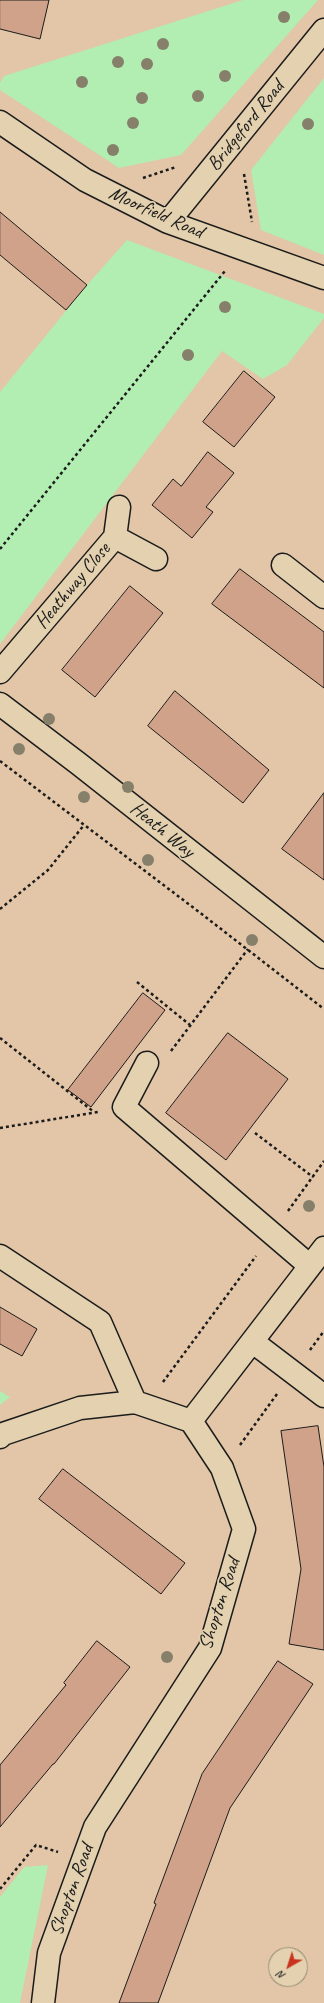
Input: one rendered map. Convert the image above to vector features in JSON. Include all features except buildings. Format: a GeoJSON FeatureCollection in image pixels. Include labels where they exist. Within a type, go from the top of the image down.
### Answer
{"type":"FeatureCollection","features":[{"type":"Feature","properties":{"kind":"street","name":"Bridgeford Road"},"geometry":{"type":"LineString","coordinates":[[168,222],[324,30]]}},
{"type":"Feature","properties":{"kind":"street","name":"Moorfield Road"},"geometry":{"type":"LineString","coordinates":[[0,122],[85,180],[168,222],[324,278]]}},
{"type":"Feature","properties":{"kind":"street"},"geometry":{"type":"LineString","coordinates":[[115,537],[119,508]]}},
{"type":"Feature","properties":{"kind":"street","name":"Heathway Close"},"geometry":{"type":"LineString","coordinates":[[0,672],[115,537],[156,559]]}},
{"type":"Feature","properties":{"kind":"street"},"geometry":{"type":"LineString","coordinates":[[283,565],[324,597]]}},
{"type":"Feature","properties":{"kind":"street","name":"Heath Way"},"geometry":{"type":"LineString","coordinates":[[0,704],[79,764],[324,957]]}},
{"type":"Feature","properties":{"kind":"street"},"geometry":{"type":"LineString","coordinates":[[147,1063],[124,1107],[310,1266]]}},
{"type":"Feature","properties":{"kind":"street"},"geometry":{"type":"LineString","coordinates":[[0,1256],[100,1322],[131,1393],[191,1421],[324,1248]]}},
{"type":"Feature","properties":{"kind":"street"},"geometry":{"type":"LineString","coordinates":[[252,1342],[324,1396]]}},
{"type":"Feature","properties":{"kind":"street"},"geometry":{"type":"LineString","coordinates":[[0,1437],[3,1434],[80,1408],[131,1393]]}},
{"type":"Feature","properties":{"kind":"street","name":"Shopton Road"},"geometry":{"type":"LineString","coordinates":[[43,2003],[49,1953],[95,1827],[210,1648],[244,1529],[222,1468],[191,1421]]}},
{"type":"Feature","properties":{"kind":"path"},"geometry":{"type":"LineString","coordinates":[[248,168],[244,174],[253,227]]}},
{"type":"Feature","properties":{"kind":"path"},"geometry":{"type":"LineString","coordinates":[[0,549],[225,272],[232,274]]}},
{"type":"Feature","properties":{"kind":"path"},"geometry":{"type":"LineString","coordinates":[[0,761],[248,949],[324,1009]]}},
{"type":"Feature","properties":{"kind":"path"},"geometry":{"type":"LineString","coordinates":[[0,909],[48,870],[84,825]]}},
{"type":"Feature","properties":{"kind":"path"},"geometry":{"type":"LineString","coordinates":[[147,1063],[166,1057],[248,949]]}},
{"type":"Feature","properties":{"kind":"path"},"geometry":{"type":"LineString","coordinates":[[137,982],[190,1025]]}},
{"type":"Feature","properties":{"kind":"path"},"geometry":{"type":"LineString","coordinates":[[0,1038],[94,1113]]}},
{"type":"Feature","properties":{"kind":"path"},"geometry":{"type":"LineString","coordinates":[[0,1128],[124,1107]]}},
{"type":"Feature","properties":{"kind":"path"},"geometry":{"type":"LineString","coordinates":[[255,1133],[313,1177]]}},
{"type":"Feature","properties":{"kind":"path"},"geometry":{"type":"LineString","coordinates":[[131,1393],[157,1391],[324,1161]]}},
{"type":"Feature","properties":{"kind":"path"},"geometry":{"type":"LineString","coordinates":[[222,1468],[324,1331]]}},
{"type":"Feature","properties":{"kind":"path"},"geometry":{"type":"LineString","coordinates":[[0,1889],[36,1845],[83,1859]]}},
{"type":"Feature","properties":{"kind":"green space"},"geometry":{"type":"Polygon","coordinates":[[[243,0],[318,0],[181,155],[119,168],[0,90],[0,83],[4,76],[243,0]]]}},
{"type":"Feature","properties":{"kind":"green space"},"geometry":{"type":"Polygon","coordinates":[[[324,78],[324,255],[261,230],[251,170],[324,78]]]}},
{"type":"Feature","properties":{"kind":"green space"},"geometry":{"type":"Polygon","coordinates":[[[127,240],[324,314],[324,318],[287,365],[263,379],[222,351],[0,644],[0,392],[87,285],[127,240]]]}},
{"type":"Feature","properties":{"kind":"green space"},"geometry":{"type":"Polygon","coordinates":[[[0,1391],[10,1397],[0,1405],[0,1391]]]}},
{"type":"Feature","properties":{"kind":"green space"},"geometry":{"type":"Polygon","coordinates":[[[48,1865],[20,2003],[0,2003],[0,1897],[24,1867],[48,1865]]]}}]}
